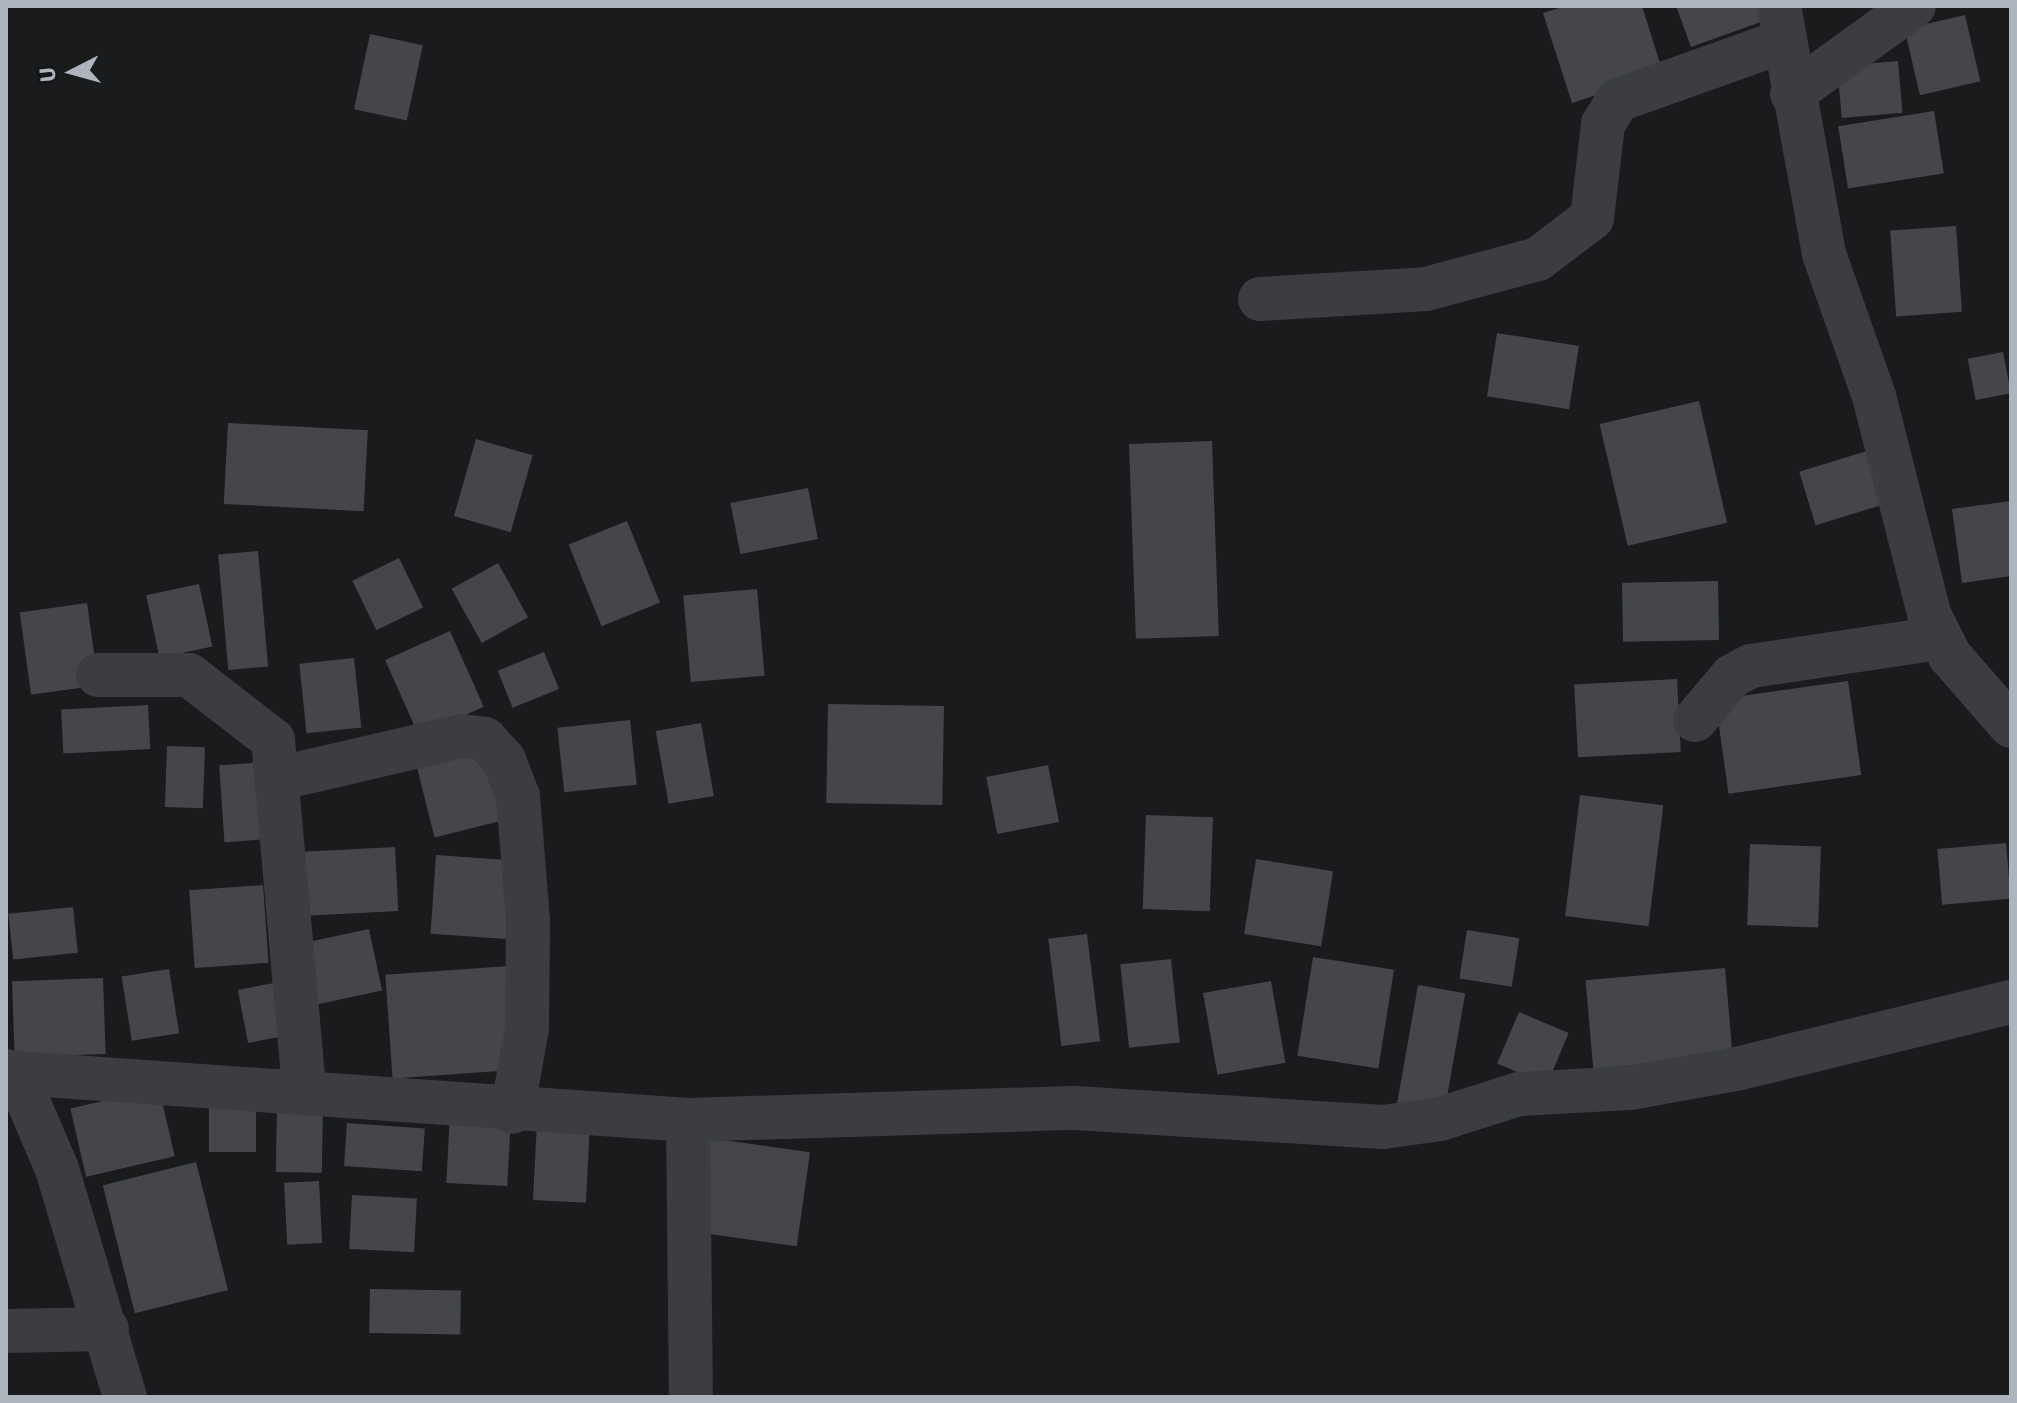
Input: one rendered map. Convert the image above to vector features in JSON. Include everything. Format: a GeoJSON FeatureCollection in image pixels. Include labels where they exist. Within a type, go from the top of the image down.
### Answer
{"type":"FeatureCollection","features":[{"type":"Feature","properties":{"kind":"street"},"geometry":{"type":"LineString","coordinates":[[1792,94],[1914,6]]}},
{"type":"Feature","properties":{"kind":"street"},"geometry":{"type":"LineString","coordinates":[[1260,299],[1426,289],[1538,259],[1592,218],[1603,124],[1618,100],[1782,24],[1792,94],[1824,254],[1874,396],[1939,638],[2011,726]]}},
{"type":"Feature","properties":{"kind":"street"},"geometry":{"type":"LineString","coordinates":[[1695,720],[1732,676],[1751,666],[1939,638]]}},
{"type":"Feature","properties":{"kind":"street"},"geometry":{"type":"LineString","coordinates":[[98,675],[189,675],[207,683],[273,740],[281,778],[304,1090]]}},
{"type":"Feature","properties":{"kind":"street"},"geometry":{"type":"LineString","coordinates":[[281,778],[462,736],[485,739],[504,760],[518,796],[528,921],[527,1028],[512,1112]]}},
{"type":"Feature","properties":{"kind":"street"},"geometry":{"type":"LineString","coordinates":[[125,1397],[57,1169],[11,1072],[304,1090],[512,1112],[688,1120],[1074,1108],[1294,1126],[1409,1125],[1519,1094],[1630,1088],[1751,1066],[2011,1002]]}},
{"type":"Feature","properties":{"kind":"street"},"geometry":{"type":"LineString","coordinates":[[688,1120],[691,1397]]}},
{"type":"Feature","properties":{"kind":"street"},"geometry":{"type":"LineString","coordinates":[[6,1331],[107,1329]]}},
{"type":"Feature","properties":{"kind":"building"},"geometry":{"type":"Polygon","coordinates":[[[1566,6],[1642,6],[1663,73],[1572,103],[1543,13],[1566,6]]]}},
{"type":"Feature","properties":{"kind":"building"},"geometry":{"type":"Polygon","coordinates":[[[1676,6],[1764,6],[1769,19],[1691,47],[1676,6]]]}},
{"type":"Feature","properties":{"kind":"building"},"geometry":{"type":"Polygon","coordinates":[[[1965,15],[1980,81],[1920,95],[1905,29],[1965,15]]]}},
{"type":"Feature","properties":{"kind":"building"},"geometry":{"type":"Polygon","coordinates":[[[370,34],[423,45],[407,121],[354,109],[370,34]]]}},
{"type":"Feature","properties":{"kind":"building"},"geometry":{"type":"Polygon","coordinates":[[[1898,61],[1903,113],[1842,118],[1837,66],[1898,61]]]}},
{"type":"Feature","properties":{"kind":"building"},"geometry":{"type":"Polygon","coordinates":[[[1934,111],[1944,173],[1848,188],[1838,126],[1934,111]]]}},
{"type":"Feature","properties":{"kind":"building"},"geometry":{"type":"Polygon","coordinates":[[[1956,226],[1962,312],[1896,316],[1890,231],[1956,226]]]}},
{"type":"Feature","properties":{"kind":"building"},"geometry":{"type":"Polygon","coordinates":[[[1497,333],[1579,346],[1569,409],[1487,396],[1497,333]]]}},
{"type":"Feature","properties":{"kind":"building"},"geometry":{"type":"Polygon","coordinates":[[[2003,352],[2011,393],[1976,400],[1968,359],[2003,352]]]}},
{"type":"Feature","properties":{"kind":"building"},"geometry":{"type":"Polygon","coordinates":[[[1699,401],[1727,523],[1628,546],[1600,424],[1699,401]]]}},
{"type":"Feature","properties":{"kind":"building"},"geometry":{"type":"Polygon","coordinates":[[[228,423],[368,430],[364,511],[224,504],[228,423]]]}},
{"type":"Feature","properties":{"kind":"building"},"geometry":{"type":"Polygon","coordinates":[[[476,439],[533,455],[511,532],[454,516],[476,439]]]}},
{"type":"Feature","properties":{"kind":"building"},"geometry":{"type":"Polygon","coordinates":[[[1212,441],[1219,636],[1136,639],[1129,444],[1212,441]]]}},
{"type":"Feature","properties":{"kind":"building"},"geometry":{"type":"Polygon","coordinates":[[[1870,450],[1886,504],[1816,525],[1799,472],[1870,450]]]}},
{"type":"Feature","properties":{"kind":"building"},"geometry":{"type":"Polygon","coordinates":[[[808,488],[818,539],[740,554],[730,503],[808,488]]]}},
{"type":"Feature","properties":{"kind":"building"},"geometry":{"type":"Polygon","coordinates":[[[2011,501],[2011,576],[1962,583],[1952,509],[2011,501]]]}},
{"type":"Feature","properties":{"kind":"building"},"geometry":{"type":"Polygon","coordinates":[[[627,521],[660,603],[602,626],[569,545],[627,521]]]}},
{"type":"Feature","properties":{"kind":"building"},"geometry":{"type":"Polygon","coordinates":[[[258,551],[268,667],[228,670],[218,554],[258,551]]]}},
{"type":"Feature","properties":{"kind":"building"},"geometry":{"type":"Polygon","coordinates":[[[399,558],[423,607],[376,630],[352,581],[399,558]]]}},
{"type":"Feature","properties":{"kind":"building"},"geometry":{"type":"Polygon","coordinates":[[[498,563],[528,617],[482,643],[452,589],[498,563]]]}},
{"type":"Feature","properties":{"kind":"building"},"geometry":{"type":"Polygon","coordinates":[[[1718,581],[1719,640],[1623,642],[1622,583],[1718,581]]]}},
{"type":"Feature","properties":{"kind":"building"},"geometry":{"type":"Polygon","coordinates":[[[199,584],[212,647],[159,658],[146,595],[199,584]]]}},
{"type":"Feature","properties":{"kind":"building"},"geometry":{"type":"Polygon","coordinates":[[[757,589],[765,676],[691,682],[683,595],[757,589]]]}},
{"type":"Feature","properties":{"kind":"building"},"geometry":{"type":"Polygon","coordinates":[[[87,603],[99,685],[31,695],[20,612],[87,603]]]}},
{"type":"Feature","properties":{"kind":"building"},"geometry":{"type":"Polygon","coordinates":[[[450,631],[484,707],[419,736],[385,660],[450,631]]]}},
{"type":"Feature","properties":{"kind":"building"},"geometry":{"type":"Polygon","coordinates":[[[544,652],[559,689],[513,708],[498,671],[544,652]]]}},
{"type":"Feature","properties":{"kind":"building"},"geometry":{"type":"Polygon","coordinates":[[[354,658],[361,728],[307,733],[299,664],[354,658]]]}},
{"type":"Feature","properties":{"kind":"building"},"geometry":{"type":"Polygon","coordinates":[[[1677,679],[1681,752],[1578,757],[1574,684],[1677,679]]]}},
{"type":"Feature","properties":{"kind":"building"},"geometry":{"type":"Polygon","coordinates":[[[1848,681],[1861,775],[1729,794],[1715,700],[1848,681]]]}},
{"type":"Feature","properties":{"kind":"building"},"geometry":{"type":"Polygon","coordinates":[[[828,704],[944,706],[942,805],[826,803],[828,704]]]}},
{"type":"Feature","properties":{"kind":"building"},"geometry":{"type":"Polygon","coordinates":[[[148,705],[150,749],[63,753],[61,710],[148,705]]]}},
{"type":"Feature","properties":{"kind":"building"},"geometry":{"type":"Polygon","coordinates":[[[630,720],[637,785],[564,792],[557,728],[630,720]]]}},
{"type":"Feature","properties":{"kind":"building"},"geometry":{"type":"Polygon","coordinates":[[[701,723],[714,796],[669,804],[656,731],[701,723]]]}},
{"type":"Feature","properties":{"kind":"building"},"geometry":{"type":"Polygon","coordinates":[[[167,746],[205,747],[203,808],[165,807],[167,746]]]}},
{"type":"Feature","properties":{"kind":"building"},"geometry":{"type":"Polygon","coordinates":[[[487,746],[505,820],[435,837],[416,764],[487,746]]]}},
{"type":"Feature","properties":{"kind":"building"},"geometry":{"type":"Polygon","coordinates":[[[267,762],[272,839],[224,842],[219,765],[267,762]]]}},
{"type":"Feature","properties":{"kind":"building"},"geometry":{"type":"Polygon","coordinates":[[[1048,765],[1059,822],[997,834],[986,777],[1048,765]]]}},
{"type":"Feature","properties":{"kind":"building"},"geometry":{"type":"Polygon","coordinates":[[[1580,795],[1663,805],[1649,926],[1565,916],[1580,795]]]}},
{"type":"Feature","properties":{"kind":"building"},"geometry":{"type":"Polygon","coordinates":[[[1146,815],[1213,817],[1210,911],[1143,909],[1146,815]]]}},
{"type":"Feature","properties":{"kind":"building"},"geometry":{"type":"Polygon","coordinates":[[[2006,843],[2011,899],[1942,905],[1937,849],[2006,843]]]}},
{"type":"Feature","properties":{"kind":"building"},"geometry":{"type":"Polygon","coordinates":[[[1750,844],[1821,846],[1818,927],[1747,925],[1750,844]]]}},
{"type":"Feature","properties":{"kind":"building"},"geometry":{"type":"Polygon","coordinates":[[[395,847],[398,911],[301,916],[298,852],[395,847]]]}},
{"type":"Feature","properties":{"kind":"building"},"geometry":{"type":"Polygon","coordinates":[[[436,855],[517,861],[511,939],[430,934],[436,855]]]}},
{"type":"Feature","properties":{"kind":"building"},"geometry":{"type":"Polygon","coordinates":[[[1256,859],[1333,871],[1321,946],[1244,934],[1256,859]]]}},
{"type":"Feature","properties":{"kind":"building"},"geometry":{"type":"Polygon","coordinates":[[[263,885],[268,963],[195,968],[189,890],[263,885]]]}},
{"type":"Feature","properties":{"kind":"building"},"geometry":{"type":"Polygon","coordinates":[[[73,907],[78,953],[13,960],[8,914],[73,907]]]}},
{"type":"Feature","properties":{"kind":"building"},"geometry":{"type":"Polygon","coordinates":[[[369,929],[382,991],[311,1006],[298,944],[369,929]]]}},
{"type":"Feature","properties":{"kind":"building"},"geometry":{"type":"Polygon","coordinates":[[[1467,930],[1519,938],[1512,987],[1459,978],[1467,930]]]}},
{"type":"Feature","properties":{"kind":"building"},"geometry":{"type":"Polygon","coordinates":[[[1087,934],[1100,1041],[1061,1046],[1048,939],[1087,934]]]}},
{"type":"Feature","properties":{"kind":"building"},"geometry":{"type":"Polygon","coordinates":[[[1313,957],[1394,970],[1378,1069],[1297,1056],[1313,957]]]}},
{"type":"Feature","properties":{"kind":"building"},"geometry":{"type":"Polygon","coordinates":[[[1171,959],[1180,1043],[1129,1048],[1120,964],[1171,959]]]}},
{"type":"Feature","properties":{"kind":"building"},"geometry":{"type":"Polygon","coordinates":[[[509,966],[516,1070],[393,1078],[385,975],[509,966]]]}},
{"type":"Feature","properties":{"kind":"building"},"geometry":{"type":"Polygon","coordinates":[[[1725,968],[1733,1057],[1593,1069],[1586,980],[1725,968]]]}},
{"type":"Feature","properties":{"kind":"building"},"geometry":{"type":"Polygon","coordinates":[[[169,969],[179,1033],[132,1041],[122,977],[169,969]]]}},
{"type":"Feature","properties":{"kind":"building"},"geometry":{"type":"Polygon","coordinates":[[[103,978],[106,1054],[15,1057],[12,981],[103,978]]]}},
{"type":"Feature","properties":{"kind":"building"},"geometry":{"type":"Polygon","coordinates":[[[1271,981],[1285,1063],[1217,1075],[1203,993],[1271,981]]]}},
{"type":"Feature","properties":{"kind":"building"},"geometry":{"type":"Polygon","coordinates":[[[279,982],[289,1035],[248,1043],[238,990],[279,982]]]}},
{"type":"Feature","properties":{"kind":"building"},"geometry":{"type":"Polygon","coordinates":[[[1418,985],[1465,993],[1444,1116],[1396,1108],[1418,985]]]}},
{"type":"Feature","properties":{"kind":"building"},"geometry":{"type":"Polygon","coordinates":[[[1519,1012],[1569,1033],[1547,1085],[1497,1064],[1519,1012]]]}},
{"type":"Feature","properties":{"kind":"building"},"geometry":{"type":"Polygon","coordinates":[[[159,1088],[175,1156],[86,1177],[70,1108],[159,1088]]]}},
{"type":"Feature","properties":{"kind":"building"},"geometry":{"type":"Polygon","coordinates":[[[209,1095],[256,1095],[256,1152],[209,1152],[209,1095]]]}},
{"type":"Feature","properties":{"kind":"building"},"geometry":{"type":"Polygon","coordinates":[[[277,1104],[323,1105],[322,1173],[276,1172],[277,1104]]]}},
{"type":"Feature","properties":{"kind":"building"},"geometry":{"type":"Polygon","coordinates":[[[450,1113],[511,1116],[507,1186],[446,1183],[450,1113]]]}},
{"type":"Feature","properties":{"kind":"building"},"geometry":{"type":"Polygon","coordinates":[[[347,1123],[425,1128],[422,1171],[344,1166],[347,1123]]]}},
{"type":"Feature","properties":{"kind":"building"},"geometry":{"type":"Polygon","coordinates":[[[537,1123],[590,1126],[586,1203],[533,1200],[537,1123]]]}},
{"type":"Feature","properties":{"kind":"building"},"geometry":{"type":"Polygon","coordinates":[[[709,1138],[810,1152],[797,1246],[696,1232],[709,1138]]]}},
{"type":"Feature","properties":{"kind":"building"},"geometry":{"type":"Polygon","coordinates":[[[196,1162],[228,1290],[135,1313],[103,1185],[196,1162]]]}},
{"type":"Feature","properties":{"kind":"building"},"geometry":{"type":"Polygon","coordinates":[[[319,1181],[322,1243],[287,1245],[284,1183],[319,1181]]]}},
{"type":"Feature","properties":{"kind":"building"},"geometry":{"type":"Polygon","coordinates":[[[352,1195],[417,1198],[414,1252],[349,1249],[352,1195]]]}},
{"type":"Feature","properties":{"kind":"building"},"geometry":{"type":"Polygon","coordinates":[[[370,1289],[461,1291],[460,1335],[369,1333],[370,1289]]]}}]}
